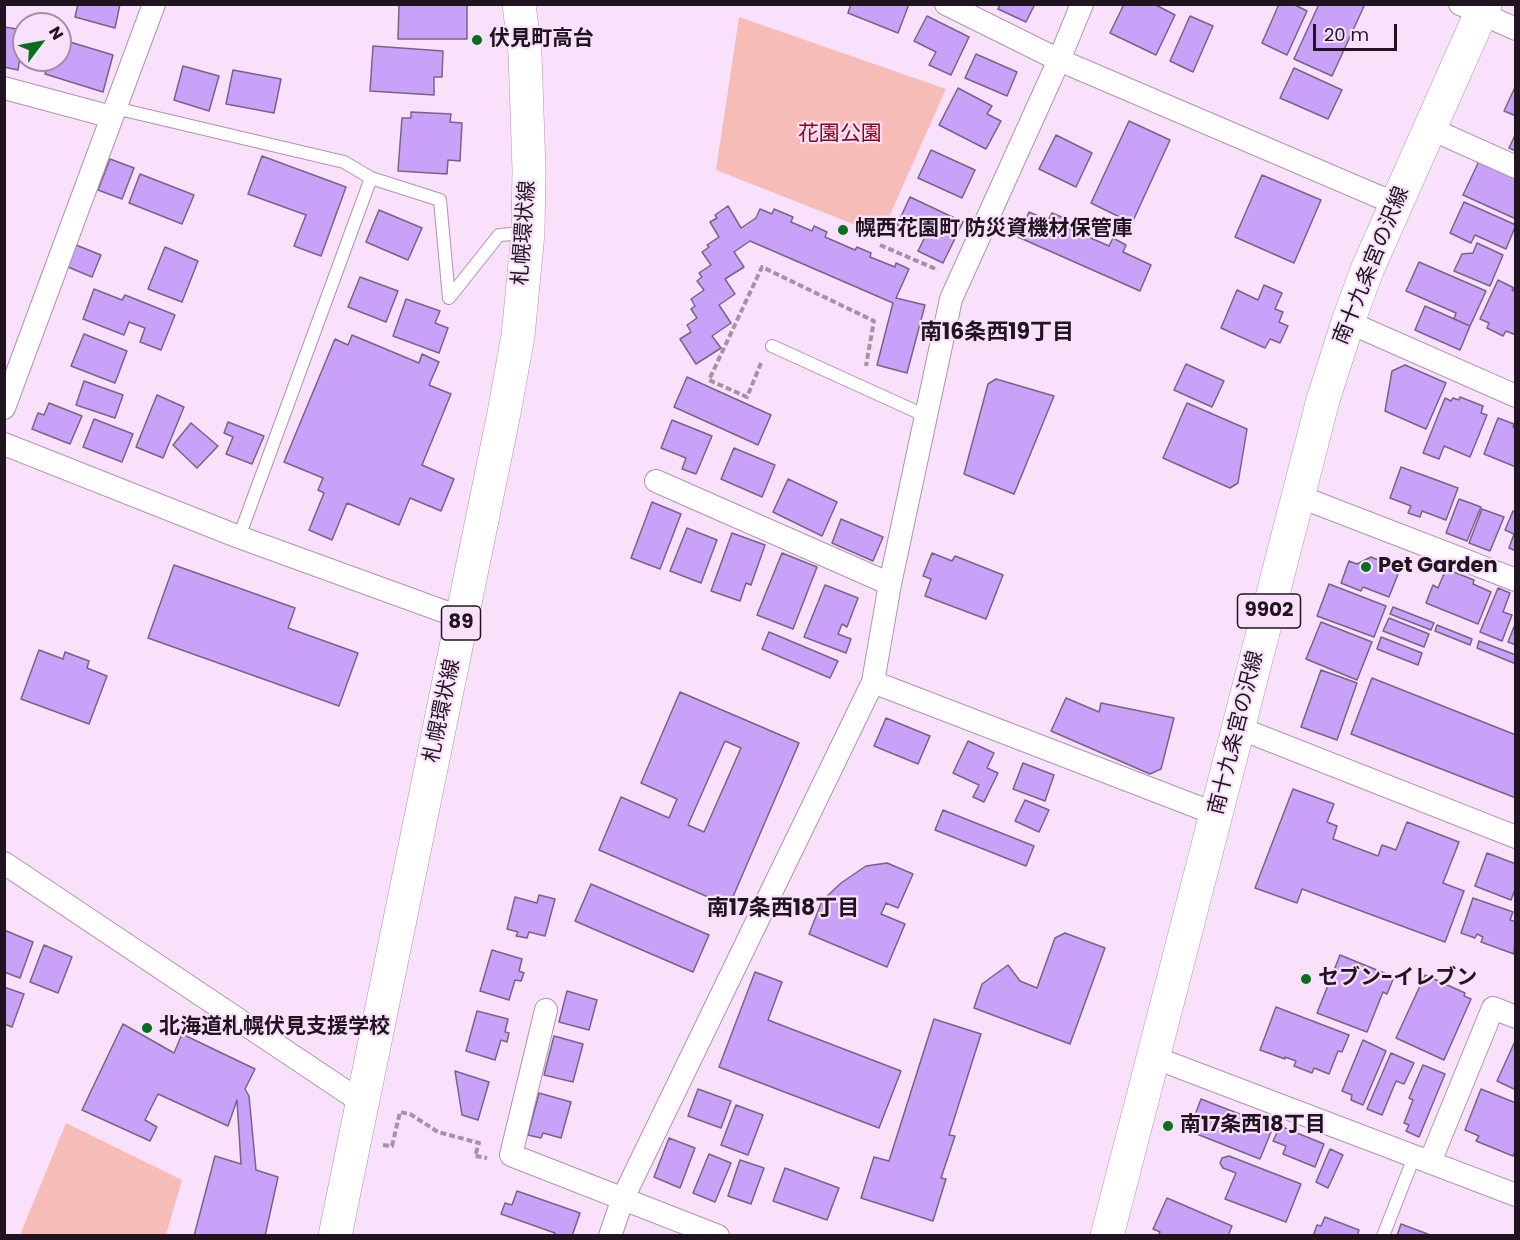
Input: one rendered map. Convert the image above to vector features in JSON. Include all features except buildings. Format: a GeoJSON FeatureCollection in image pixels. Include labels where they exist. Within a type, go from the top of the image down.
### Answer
{"type":"FeatureCollection","features":[{"type":"Feature","properties":{"kind":"main road","name":"札幌環状線"},"geometry":{"type":"LineString","coordinates":[[336,1236],[518,336],[528,233],[530,170],[528,111],[519,4]]}},
{"type":"Feature","properties":{"kind":"main road","name":"南十九条宮の沢線"},"geometry":{"type":"LineString","coordinates":[[1107,1236],[1323,400],[1348,322],[1430,128],[1475,8]]}},
{"type":"Feature","properties":{"kind":"street"},"geometry":{"type":"LineString","coordinates":[[4,408],[154,4]]}},
{"type":"Feature","properties":{"kind":"street"},"geometry":{"type":"LineString","coordinates":[[946,4],[1059,60],[1396,204]]}},
{"type":"Feature","properties":{"kind":"street"},"geometry":{"type":"LineString","coordinates":[[610,1236],[623,1198],[873,682],[890,584],[951,299],[1082,4]]}},
{"type":"Feature","properties":{"kind":"street"},"geometry":{"type":"LineString","coordinates":[[1475,8],[1515,29]]}},
{"type":"Feature","properties":{"kind":"street"},"geometry":{"type":"LineString","coordinates":[[4,88],[113,113]]}},
{"type":"Feature","properties":{"kind":"street"},"geometry":{"type":"LineString","coordinates":[[1430,128],[1515,167]]}},
{"type":"Feature","properties":{"kind":"street"},"geometry":{"type":"LineString","coordinates":[[1348,322],[1515,396]]}},
{"type":"Feature","properties":{"kind":"street"},"geometry":{"type":"LineString","coordinates":[[4,444],[239,537],[462,618]]}},
{"type":"Feature","properties":{"kind":"street"},"geometry":{"type":"LineString","coordinates":[[656,482],[890,584]]}},
{"type":"Feature","properties":{"kind":"street"},"geometry":{"type":"LineString","coordinates":[[1298,496],[1515,580]]}},
{"type":"Feature","properties":{"kind":"street"},"geometry":{"type":"LineString","coordinates":[[873,682],[1216,814]]}},
{"type":"Feature","properties":{"kind":"street"},"geometry":{"type":"LineString","coordinates":[[1239,728],[1515,837]]}},
{"type":"Feature","properties":{"kind":"street"},"geometry":{"type":"LineString","coordinates":[[4,863],[363,1103]]}},
{"type":"Feature","properties":{"kind":"street"},"geometry":{"type":"LineString","coordinates":[[1422,1160],[1493,1008],[1515,1017]]}},
{"type":"Feature","properties":{"kind":"street"},"geometry":{"type":"LineString","coordinates":[[546,1010],[511,1155],[718,1236]]}},
{"type":"Feature","properties":{"kind":"street"},"geometry":{"type":"LineString","coordinates":[[1154,1057],[1515,1196]]}},
{"type":"Feature","properties":{"kind":"lane"},"geometry":{"type":"LineString","coordinates":[[113,113],[344,162],[371,178],[440,200],[449,298],[499,235],[528,233]]}},
{"type":"Feature","properties":{"kind":"lane"},"geometry":{"type":"LineString","coordinates":[[239,537],[371,178]]}},
{"type":"Feature","properties":{"kind":"lane"},"geometry":{"type":"LineString","coordinates":[[772,346],[926,416]]}},
{"type":"Feature","properties":{"kind":"lane"},"geometry":{"type":"LineString","coordinates":[[1383,1236],[1422,1160]]}},
{"type":"Feature","properties":{"kind":"path"},"geometry":{"type":"LineString","coordinates":[[880,245],[947,274]]}},
{"type":"Feature","properties":{"kind":"path"},"geometry":{"type":"LineString","coordinates":[[392,1146],[400,1112],[410,1114],[438,1132],[478,1143],[475,1156],[486,1158]]}},
{"type":"Feature","properties":{"kind":"green space","name":"花園公園"},"geometry":{"type":"Polygon","coordinates":[[[739,17],[946,89],[881,235],[716,170],[739,17]]]}},
{"type":"Feature","properties":{"kind":"green space"},"geometry":{"type":"Polygon","coordinates":[[[66,1123],[182,1180],[166,1235],[20,1235],[66,1123]]]}},
{"type":"Feature","properties":{"kind":"place","name":"伏見町高台"},"geometry":{"type":"Point","coordinates":[477,40]}},
{"type":"Feature","properties":{"kind":"place","name":"幌西花園町 防災資機材保管庫"},"geometry":{"type":"Point","coordinates":[843,230]}},
{"type":"Feature","properties":{"kind":"place","name":"Pet Garden"},"geometry":{"type":"Point","coordinates":[1366,567]}},
{"type":"Feature","properties":{"kind":"place","name":"セブン-イレブン"},"geometry":{"type":"Point","coordinates":[1306,979]}},
{"type":"Feature","properties":{"kind":"place","name":"北海道札幌伏見支援学校"},"geometry":{"type":"Point","coordinates":[147,1028]}},
{"type":"Feature","properties":{"kind":"place","name":"南17条西18丁目"},"geometry":{"type":"Point","coordinates":[1168,1126]}},
{"type":"Feature","properties":{"kind":"district","name":"南16条西19丁目"},"geometry":{"type":"Point","coordinates":[997,333]}},
{"type":"Feature","properties":{"kind":"district","name":"南17条西18丁目"},"geometry":{"type":"Point","coordinates":[783,909]}}]}
